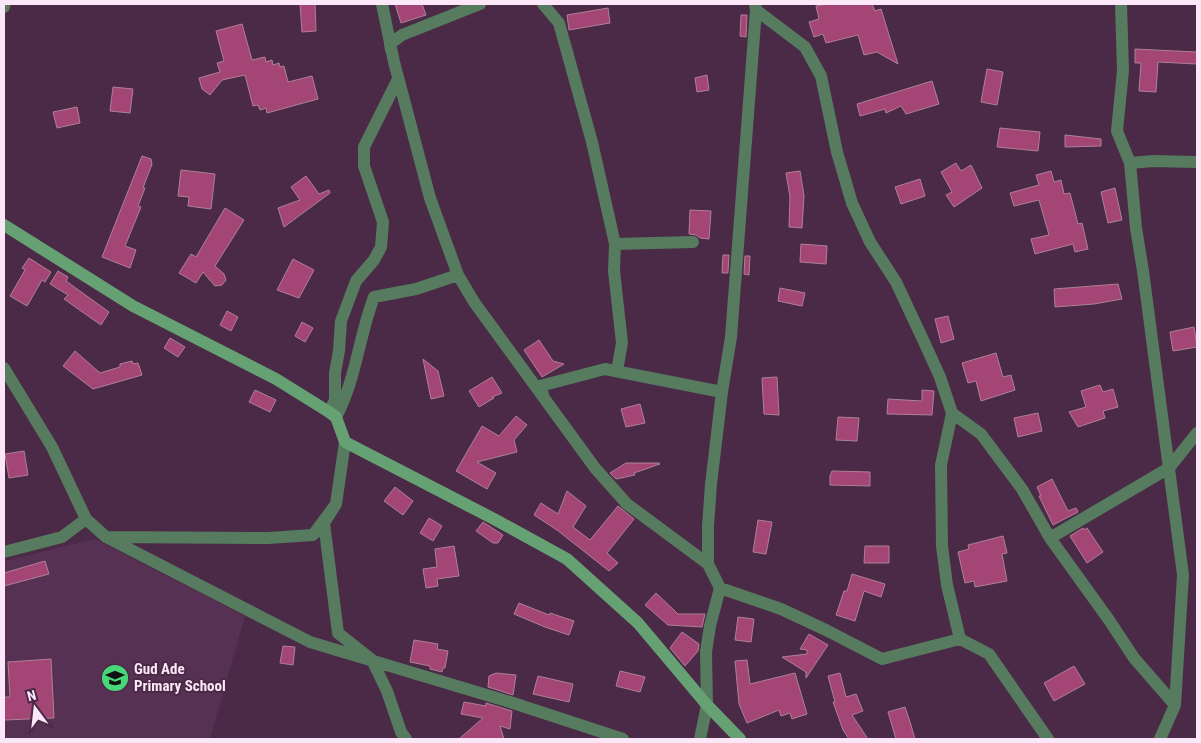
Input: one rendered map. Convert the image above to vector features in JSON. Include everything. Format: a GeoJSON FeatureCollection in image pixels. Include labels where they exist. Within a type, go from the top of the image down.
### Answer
{"type":"FeatureCollection","features":[{"type":"Feature","properties":{"kind":"street"},"geometry":{"type":"LineString","coordinates":[[382,4],[394,62]]}},
{"type":"Feature","properties":{"kind":"street"},"geometry":{"type":"LineString","coordinates":[[480,4],[402,35],[390,44],[430,198],[458,275],[474,302],[595,468],[627,504],[708,564]]}},
{"type":"Feature","properties":{"kind":"street"},"geometry":{"type":"LineString","coordinates":[[543,4],[560,23],[592,142],[615,244],[614,271],[622,343],[617,371]]}},
{"type":"Feature","properties":{"kind":"street"},"geometry":{"type":"LineString","coordinates":[[1121,4],[1123,71],[1117,131],[1130,163],[1136,228],[1183,575],[1175,705],[1160,739]]}},
{"type":"Feature","properties":{"kind":"street"},"geometry":{"type":"LineString","coordinates":[[700,739],[707,706],[706,652],[710,626],[720,588],[708,564],[708,526],[722,392],[732,337],[755,7]]}},
{"type":"Feature","properties":{"kind":"street"},"geometry":{"type":"LineString","coordinates":[[755,7],[805,47],[821,76],[837,152],[852,203],[870,242],[896,282],[940,377],[952,413],[941,465],[942,546],[947,584],[960,639]]}},
{"type":"Feature","properties":{"kind":"street"},"geometry":{"type":"LineString","coordinates":[[332,414],[335,400],[335,373],[341,321],[356,282],[374,260],[381,247],[383,222],[364,166],[364,147],[398,79]]}},
{"type":"Feature","properties":{"kind":"street"},"geometry":{"type":"LineString","coordinates":[[1130,163],[1153,161],[1197,162]]}},
{"type":"Feature","properties":{"kind":"street"},"geometry":{"type":"LineString","coordinates":[[4,225],[133,306],[276,379],[332,414],[345,442],[336,504],[324,523],[338,633],[372,660],[387,691],[401,732],[406,739]]}},
{"type":"Feature","properties":{"kind":"street"},"geometry":{"type":"LineString","coordinates":[[615,244],[694,242]]}},
{"type":"Feature","properties":{"kind":"street"},"geometry":{"type":"LineString","coordinates":[[332,414],[346,398],[366,317],[374,297],[416,289],[458,275]]}},
{"type":"Feature","properties":{"kind":"street"},"geometry":{"type":"LineString","coordinates":[[4,368],[52,447],[86,519],[106,537],[310,642],[510,702],[623,739]]}},
{"type":"Feature","properties":{"kind":"street"},"geometry":{"type":"LineString","coordinates":[[545,400],[540,386],[605,369],[722,392]]}},
{"type":"Feature","properties":{"kind":"street"},"geometry":{"type":"LineString","coordinates":[[952,413],[981,434],[1022,489],[1050,538],[1134,658],[1175,705]]}},
{"type":"Feature","properties":{"kind":"street"},"geometry":{"type":"LineString","coordinates":[[1050,538],[1169,468],[1197,433]]}},
{"type":"Feature","properties":{"kind":"street"},"geometry":{"type":"LineString","coordinates":[[345,442],[567,559],[638,623],[707,706],[740,739]]}},
{"type":"Feature","properties":{"kind":"street"},"geometry":{"type":"LineString","coordinates":[[106,537],[268,538],[313,535],[336,504]]}},
{"type":"Feature","properties":{"kind":"street"},"geometry":{"type":"LineString","coordinates":[[4,552],[62,536],[86,519]]}},
{"type":"Feature","properties":{"kind":"street"},"geometry":{"type":"LineString","coordinates":[[720,588],[781,610],[826,630],[882,659],[960,639],[989,654],[1048,739]]}},
{"type":"Feature","properties":{"kind":"shaded area","name":"Gud Ade Primary School"},"geometry":{"type":"Polygon","coordinates":[[[95,539],[245,616],[210,739],[4,739],[4,561],[95,539]]]}},
{"type":"Feature","properties":{"kind":"building"},"geometry":{"type":"Polygon","coordinates":[[[300,4],[315,4],[316,31],[302,32],[300,4]]]}},
{"type":"Feature","properties":{"kind":"building"},"geometry":{"type":"Polygon","coordinates":[[[395,4],[422,4],[426,15],[401,23],[395,4]]]}},
{"type":"Feature","properties":{"kind":"building"},"geometry":{"type":"Polygon","coordinates":[[[826,4],[872,4],[875,11],[881,9],[898,64],[877,52],[864,55],[858,35],[826,43],[823,34],[814,37],[809,22],[819,19],[816,6],[826,4]]]}},
{"type":"Feature","properties":{"kind":"building"},"geometry":{"type":"Polygon","coordinates":[[[608,8],[610,23],[569,30],[567,15],[608,8]]]}},
{"type":"Feature","properties":{"kind":"building"},"geometry":{"type":"Polygon","coordinates":[[[741,15],[747,15],[746,37],[740,36],[741,15]]]}},
{"type":"Feature","properties":{"kind":"building"},"geometry":{"type":"Polygon","coordinates":[[[242,24],[252,60],[265,57],[266,62],[272,60],[273,65],[279,63],[280,67],[284,66],[288,82],[312,76],[318,99],[267,113],[266,108],[260,110],[258,105],[253,106],[245,75],[222,80],[210,95],[202,89],[199,78],[220,72],[217,63],[224,61],[216,31],[242,24]]]}},
{"type":"Feature","properties":{"kind":"building"},"geometry":{"type":"Polygon","coordinates":[[[1135,49],[1197,52],[1197,64],[1158,62],[1156,92],[1139,91],[1141,63],[1135,63],[1135,49]]]}},
{"type":"Feature","properties":{"kind":"building"},"geometry":{"type":"Polygon","coordinates":[[[987,69],[1003,72],[997,105],[981,102],[987,69]]]}},
{"type":"Feature","properties":{"kind":"building"},"geometry":{"type":"Polygon","coordinates":[[[707,75],[709,90],[697,92],[695,78],[707,75]]]}},
{"type":"Feature","properties":{"kind":"building"},"geometry":{"type":"Polygon","coordinates":[[[932,81],[939,104],[906,114],[901,106],[886,113],[885,109],[860,116],[857,104],[932,81]]]}},
{"type":"Feature","properties":{"kind":"building"},"geometry":{"type":"Polygon","coordinates":[[[113,87],[133,89],[130,113],[110,111],[113,87]]]}},
{"type":"Feature","properties":{"kind":"building"},"geometry":{"type":"Polygon","coordinates":[[[77,107],[80,123],[57,128],[53,112],[77,107]]]}},
{"type":"Feature","properties":{"kind":"building"},"geometry":{"type":"Polygon","coordinates":[[[1000,128],[1040,132],[1038,151],[997,147],[1000,128]]]}},
{"type":"Feature","properties":{"kind":"building"},"geometry":{"type":"Polygon","coordinates":[[[1065,135],[1101,139],[1101,146],[1065,147],[1065,135]]]}},
{"type":"Feature","properties":{"kind":"building"},"geometry":{"type":"Polygon","coordinates":[[[142,156],[151,159],[152,164],[138,206],[141,207],[125,246],[136,250],[130,268],[102,257],[142,156]]]}},
{"type":"Feature","properties":{"kind":"building"},"geometry":{"type":"Polygon","coordinates":[[[956,163],[961,171],[971,165],[982,188],[954,207],[946,195],[952,192],[941,172],[956,163]]]}},
{"type":"Feature","properties":{"kind":"building"},"geometry":{"type":"Polygon","coordinates":[[[181,170],[215,174],[211,209],[188,206],[189,197],[178,196],[181,170]]]}},
{"type":"Feature","properties":{"kind":"building"},"geometry":{"type":"Polygon","coordinates":[[[800,171],[804,196],[802,228],[789,227],[790,197],[786,173],[800,171]]]}},
{"type":"Feature","properties":{"kind":"building"},"geometry":{"type":"Polygon","coordinates":[[[1051,171],[1054,182],[1061,180],[1064,194],[1070,193],[1078,224],[1082,223],[1088,249],[1075,252],[1073,244],[1035,254],[1031,239],[1049,235],[1039,200],[1014,206],[1010,193],[1039,185],[1036,175],[1051,171]]]}},
{"type":"Feature","properties":{"kind":"building"},"geometry":{"type":"Polygon","coordinates":[[[306,176],[319,194],[329,190],[330,193],[284,227],[278,208],[300,200],[291,187],[306,176]]]}},
{"type":"Feature","properties":{"kind":"building"},"geometry":{"type":"Polygon","coordinates":[[[920,179],[925,196],[901,204],[895,187],[920,179]]]}},
{"type":"Feature","properties":{"kind":"building"},"geometry":{"type":"Polygon","coordinates":[[[1115,188],[1122,220],[1108,223],[1101,192],[1115,188]]]}},
{"type":"Feature","properties":{"kind":"building"},"geometry":{"type":"Polygon","coordinates":[[[225,208],[244,220],[215,266],[224,274],[226,280],[222,285],[215,286],[203,272],[196,283],[179,273],[191,254],[196,257],[225,208]]]}},
{"type":"Feature","properties":{"kind":"building"},"geometry":{"type":"Polygon","coordinates":[[[690,210],[711,211],[709,239],[689,234],[690,210]]]}},
{"type":"Feature","properties":{"kind":"building"},"geometry":{"type":"Polygon","coordinates":[[[801,244],[827,246],[826,264],[800,262],[801,244]]]}},
{"type":"Feature","properties":{"kind":"building"},"geometry":{"type":"Polygon","coordinates":[[[723,255],[729,255],[728,273],[722,273],[723,255]]]}},
{"type":"Feature","properties":{"kind":"building"},"geometry":{"type":"Polygon","coordinates":[[[745,256],[750,256],[749,275],[744,274],[745,256]]]}},
{"type":"Feature","properties":{"kind":"building"},"geometry":{"type":"Polygon","coordinates":[[[29,258],[51,272],[45,282],[42,280],[27,306],[10,296],[25,270],[22,268],[29,258]]]}},
{"type":"Feature","properties":{"kind":"building"},"geometry":{"type":"Polygon","coordinates":[[[293,259],[314,270],[299,298],[277,290],[293,259]]]}},
{"type":"Feature","properties":{"kind":"building"},"geometry":{"type":"Polygon","coordinates":[[[58,271],[68,277],[66,281],[109,312],[101,325],[64,299],[68,295],[50,284],[58,271]]]}},
{"type":"Feature","properties":{"kind":"building"},"geometry":{"type":"Polygon","coordinates":[[[1118,284],[1122,299],[1094,304],[1055,307],[1054,289],[1118,284]]]}},
{"type":"Feature","properties":{"kind":"building"},"geometry":{"type":"Polygon","coordinates":[[[780,288],[805,293],[802,306],[778,301],[780,288]]]}},
{"type":"Feature","properties":{"kind":"building"},"geometry":{"type":"Polygon","coordinates":[[[227,311],[238,317],[231,331],[220,325],[227,311]]]}},
{"type":"Feature","properties":{"kind":"building"},"geometry":{"type":"Polygon","coordinates":[[[948,316],[954,339],[941,343],[935,319],[948,316]]]}},
{"type":"Feature","properties":{"kind":"building"},"geometry":{"type":"Polygon","coordinates":[[[302,322],[313,328],[305,342],[295,336],[302,322]]]}},
{"type":"Feature","properties":{"kind":"building"},"geometry":{"type":"Polygon","coordinates":[[[1194,327],[1197,347],[1173,351],[1170,332],[1194,327]]]}},
{"type":"Feature","properties":{"kind":"building"},"geometry":{"type":"Polygon","coordinates":[[[170,338],[185,347],[178,357],[164,348],[170,338]]]}},
{"type":"Feature","properties":{"kind":"building"},"geometry":{"type":"Polygon","coordinates":[[[539,340],[553,361],[564,364],[542,377],[524,350],[539,340]]]}},
{"type":"Feature","properties":{"kind":"building"},"geometry":{"type":"Polygon","coordinates":[[[75,351],[100,373],[132,361],[133,364],[138,363],[142,375],[93,389],[63,366],[75,351]]]}},
{"type":"Feature","properties":{"kind":"building"},"geometry":{"type":"Polygon","coordinates":[[[996,353],[1003,377],[1011,375],[1015,390],[981,401],[976,381],[968,383],[962,363],[996,353]]]}},
{"type":"Feature","properties":{"kind":"building"},"geometry":{"type":"Polygon","coordinates":[[[423,359],[438,371],[444,396],[431,399],[423,359]]]}},
{"type":"Feature","properties":{"kind":"building"},"geometry":{"type":"Polygon","coordinates":[[[492,377],[502,393],[492,397],[494,398],[479,407],[469,391],[492,377]]]}},
{"type":"Feature","properties":{"kind":"building"},"geometry":{"type":"Polygon","coordinates":[[[777,377],[779,415],[764,414],[762,378],[777,377]]]}},
{"type":"Feature","properties":{"kind":"building"},"geometry":{"type":"Polygon","coordinates":[[[1100,385],[1103,392],[1113,389],[1118,407],[1103,411],[1105,418],[1078,427],[1069,412],[1086,407],[1081,391],[1100,385]]]}},
{"type":"Feature","properties":{"kind":"building"},"geometry":{"type":"Polygon","coordinates":[[[255,390],[276,400],[270,412],[249,402],[255,390]]]}},
{"type":"Feature","properties":{"kind":"building"},"geometry":{"type":"Polygon","coordinates":[[[922,390],[934,391],[932,415],[887,414],[888,399],[922,401],[922,390]]]}},
{"type":"Feature","properties":{"kind":"building"},"geometry":{"type":"Polygon","coordinates":[[[640,404],[645,423],[626,427],[621,409],[640,404]]]}},
{"type":"Feature","properties":{"kind":"building"},"geometry":{"type":"Polygon","coordinates":[[[1038,413],[1042,431],[1018,437],[1014,418],[1038,413]]]}},
{"type":"Feature","properties":{"kind":"building"},"geometry":{"type":"Polygon","coordinates":[[[516,416],[527,425],[514,440],[517,452],[477,462],[496,473],[487,489],[456,471],[482,426],[499,436],[516,416]]]}},
{"type":"Feature","properties":{"kind":"building"},"geometry":{"type":"Polygon","coordinates":[[[838,417],[859,418],[857,441],[836,440],[838,417]]]}},
{"type":"Feature","properties":{"kind":"building"},"geometry":{"type":"Polygon","coordinates":[[[24,451],[28,475],[9,478],[5,454],[24,451]]]}},
{"type":"Feature","properties":{"kind":"building"},"geometry":{"type":"Polygon","coordinates":[[[626,463],[660,464],[634,473],[635,475],[616,479],[610,473],[626,463]]]}},
{"type":"Feature","properties":{"kind":"building"},"geometry":{"type":"Polygon","coordinates":[[[832,471],[870,472],[870,486],[830,485],[832,471]]]}},
{"type":"Feature","properties":{"kind":"building"},"geometry":{"type":"Polygon","coordinates":[[[1052,479],[1068,511],[1076,508],[1078,512],[1053,525],[1039,496],[1041,496],[1037,487],[1052,479]]]}},
{"type":"Feature","properties":{"kind":"building"},"geometry":{"type":"Polygon","coordinates":[[[395,487],[413,501],[403,515],[384,501],[395,487]]]}},
{"type":"Feature","properties":{"kind":"building"},"geometry":{"type":"Polygon","coordinates":[[[567,491],[586,506],[573,527],[590,540],[618,506],[634,519],[607,553],[618,563],[609,571],[557,530],[534,515],[541,503],[558,514],[567,491]]]}},
{"type":"Feature","properties":{"kind":"building"},"geometry":{"type":"Polygon","coordinates":[[[429,518],[442,526],[433,541],[420,533],[429,518]]]}},
{"type":"Feature","properties":{"kind":"building"},"geometry":{"type":"Polygon","coordinates":[[[758,520],[772,522],[766,554],[753,552],[758,520]]]}},
{"type":"Feature","properties":{"kind":"building"},"geometry":{"type":"Polygon","coordinates":[[[483,522],[503,535],[498,543],[493,543],[476,531],[483,522]]]}},
{"type":"Feature","properties":{"kind":"building"},"geometry":{"type":"Polygon","coordinates":[[[1083,528],[1084,530],[1087,528],[1103,552],[1087,563],[1070,536],[1083,528]]]}},
{"type":"Feature","properties":{"kind":"building"},"geometry":{"type":"Polygon","coordinates":[[[1003,536],[1007,553],[1002,554],[1007,581],[975,587],[974,581],[965,583],[958,552],[969,549],[968,545],[1003,536]]]}},
{"type":"Feature","properties":{"kind":"building"},"geometry":{"type":"Polygon","coordinates":[[[454,546],[459,576],[437,579],[438,586],[426,588],[423,569],[437,567],[435,549],[454,546]]]}},
{"type":"Feature","properties":{"kind":"building"},"geometry":{"type":"Polygon","coordinates":[[[865,546],[889,546],[889,563],[864,563],[865,546]]]}},
{"type":"Feature","properties":{"kind":"building"},"geometry":{"type":"Polygon","coordinates":[[[45,561],[49,574],[4,586],[4,573],[45,561]]]}},
{"type":"Feature","properties":{"kind":"building"},"geometry":{"type":"Polygon","coordinates":[[[852,574],[885,584],[881,597],[864,591],[855,621],[836,615],[844,591],[847,591],[852,574]]]}},
{"type":"Feature","properties":{"kind":"building"},"geometry":{"type":"Polygon","coordinates":[[[656,593],[678,614],[705,614],[702,627],[668,625],[645,605],[656,593]]]}},
{"type":"Feature","properties":{"kind":"building"},"geometry":{"type":"Polygon","coordinates":[[[519,603],[549,615],[550,613],[574,621],[569,635],[514,614],[519,603]]]}},
{"type":"Feature","properties":{"kind":"building"},"geometry":{"type":"Polygon","coordinates":[[[738,617],[754,619],[751,642],[735,640],[738,617]]]}},
{"type":"Feature","properties":{"kind":"building"},"geometry":{"type":"Polygon","coordinates":[[[682,632],[699,644],[698,651],[685,666],[670,648],[682,632]]]}},
{"type":"Feature","properties":{"kind":"building"},"geometry":{"type":"Polygon","coordinates":[[[809,634],[828,645],[806,678],[806,672],[782,657],[807,654],[807,650],[800,649],[809,634]]]}},
{"type":"Feature","properties":{"kind":"building"},"geometry":{"type":"Polygon","coordinates":[[[414,640],[438,644],[437,649],[448,651],[445,668],[443,668],[442,672],[430,669],[430,666],[410,662],[414,640]]]}},
{"type":"Feature","properties":{"kind":"building"},"geometry":{"type":"Polygon","coordinates":[[[283,646],[295,647],[293,665],[280,663],[283,646]]]}},
{"type":"Feature","properties":{"kind":"building"},"geometry":{"type":"Polygon","coordinates":[[[51,659],[54,718],[4,720],[4,697],[10,697],[8,662],[51,659]]]}},
{"type":"Feature","properties":{"kind":"building"},"geometry":{"type":"Polygon","coordinates":[[[747,660],[750,684],[795,673],[807,714],[792,719],[790,713],[781,716],[779,710],[747,723],[739,704],[735,661],[747,660]]]}},
{"type":"Feature","properties":{"kind":"building"},"geometry":{"type":"Polygon","coordinates":[[[1074,666],[1085,684],[1054,701],[1044,683],[1074,666]]]}},
{"type":"Feature","properties":{"kind":"building"},"geometry":{"type":"Polygon","coordinates":[[[620,671],[645,677],[640,692],[616,686],[620,671]]]}},
{"type":"Feature","properties":{"kind":"building"},"geometry":{"type":"Polygon","coordinates":[[[496,673],[516,675],[513,695],[488,687],[489,676],[496,673]]]}},
{"type":"Feature","properties":{"kind":"building"},"geometry":{"type":"Polygon","coordinates":[[[840,673],[846,697],[856,694],[863,711],[852,715],[868,739],[849,739],[843,730],[833,702],[835,702],[828,676],[840,673]]]}},
{"type":"Feature","properties":{"kind":"building"},"geometry":{"type":"Polygon","coordinates":[[[538,676],[573,684],[569,702],[533,694],[538,676]]]}},
{"type":"Feature","properties":{"kind":"building"},"geometry":{"type":"Polygon","coordinates":[[[464,702],[486,706],[486,703],[512,711],[510,729],[500,726],[504,739],[459,739],[483,718],[461,714],[464,702]]]}},
{"type":"Feature","properties":{"kind":"building"},"geometry":{"type":"Polygon","coordinates":[[[905,707],[915,739],[896,739],[888,712],[905,707]]]}},
{"type":"Feature","properties":{"kind":"place","name":"Gud Ade Primary School"},"geometry":{"type":"Point","coordinates":[115,678]}}]}
